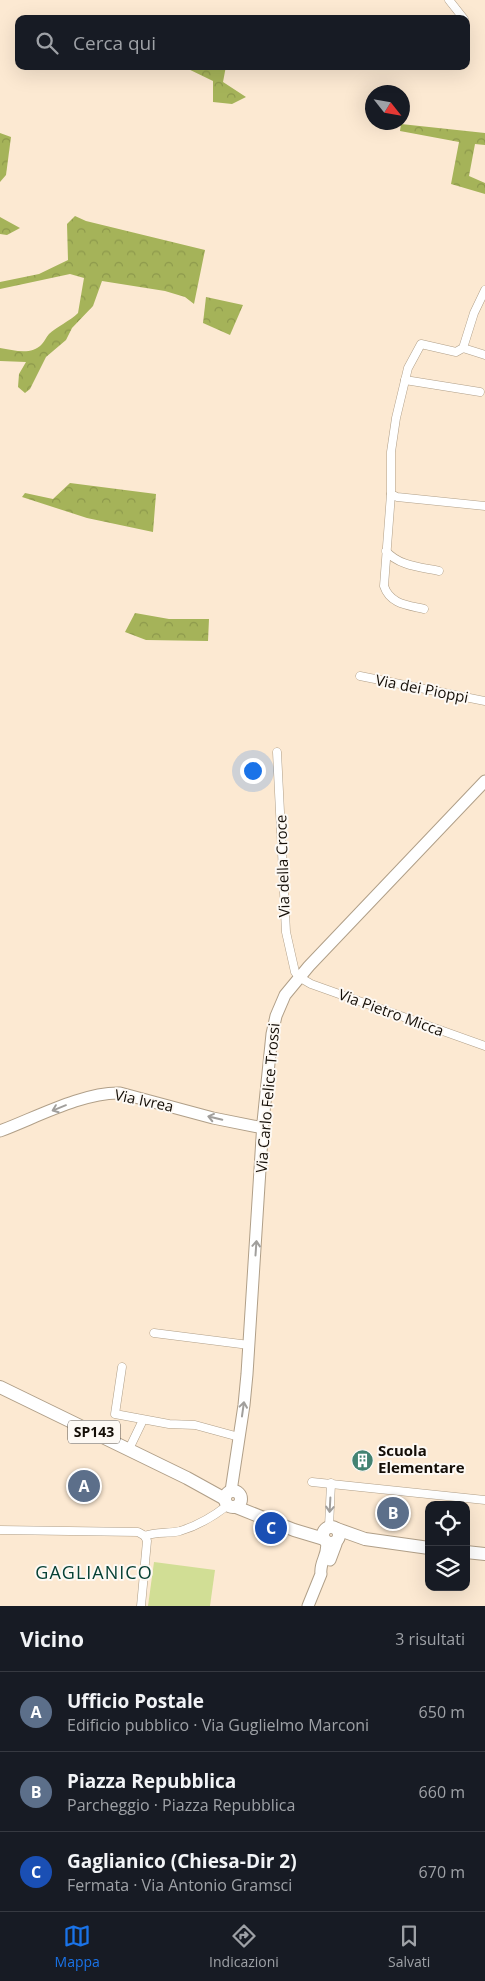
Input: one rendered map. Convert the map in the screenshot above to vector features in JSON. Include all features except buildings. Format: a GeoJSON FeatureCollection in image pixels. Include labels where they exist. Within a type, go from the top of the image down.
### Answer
{"type":"FeatureCollection","features":[{"type":"Feature","properties":{"kind":"main road","name":"SP143"},"geometry":{"type":"LineString","coordinates":[[0,1387],[292,1530],[425,1547]]}},
{"type":"Feature","properties":{"kind":"main road"},"geometry":{"type":"LineString","coordinates":[[470,1552],[485,1554]]}},
{"type":"Feature","properties":{"kind":"street"},"geometry":{"type":"LineString","coordinates":[[449,0],[461,15]]}},
{"type":"Feature","properties":{"kind":"street"},"geometry":{"type":"LineString","coordinates":[[424,609],[395,602],[387,595],[384,586],[391,494],[391,452],[396,418],[408,368],[421,344],[456,352],[463,348],[474,313],[485,290]]}},
{"type":"Feature","properties":{"kind":"street"},"geometry":{"type":"LineString","coordinates":[[463,348],[485,355]]}},
{"type":"Feature","properties":{"kind":"street"},"geometry":{"type":"LineString","coordinates":[[405,380],[480,392]]}},
{"type":"Feature","properties":{"kind":"street"},"geometry":{"type":"LineString","coordinates":[[391,494],[397,497],[485,506]]}},
{"type":"Feature","properties":{"kind":"street"},"geometry":{"type":"LineString","coordinates":[[386,551],[393,559],[403,564],[439,571]]}},
{"type":"Feature","properties":{"kind":"street","name":"Via dei Pioppi"},"geometry":{"type":"LineString","coordinates":[[360,676],[485,701]]}},
{"type":"Feature","properties":{"kind":"street","name":"Via della Croce"},"geometry":{"type":"LineString","coordinates":[[277,752],[286,932],[292,962],[299,977]]}},
{"type":"Feature","properties":{"kind":"street","name":"Via Carlo Felice Trossi"},"geometry":{"type":"LineString","coordinates":[[231,1499],[244,1405],[263,1128],[272,1034],[276,1016],[285,996],[299,977],[485,781]]}},
{"type":"Feature","properties":{"kind":"street","name":"Via Pietro Micca"},"geometry":{"type":"LineString","coordinates":[[299,977],[311,984],[485,1046]]}},
{"type":"Feature","properties":{"kind":"street","name":"Via Ivrea"},"geometry":{"type":"LineString","coordinates":[[0,1131],[82,1099],[110,1093],[263,1128]]}},
{"type":"Feature","properties":{"kind":"street"},"geometry":{"type":"LineString","coordinates":[[154,1333],[249,1346]]}},
{"type":"Feature","properties":{"kind":"street"},"geometry":{"type":"LineString","coordinates":[[122,1367],[114,1414],[170,1424],[195,1425],[239,1437]]}},
{"type":"Feature","properties":{"kind":"street"},"geometry":{"type":"LineString","coordinates":[[129,1449],[143,1420]]}},
{"type":"Feature","properties":{"kind":"street"},"geometry":{"type":"LineString","coordinates":[[312,1482],[485,1500]]}},
{"type":"Feature","properties":{"kind":"street"},"geometry":{"type":"LineString","coordinates":[[308,1606],[336,1544],[330,1535],[331,1484]]}},
{"type":"Feature","properties":{"kind":"street"},"geometry":{"type":"LineString","coordinates":[[145,1536],[151,1533],[179,1531],[215,1516],[231,1499]]}},
{"type":"Feature","properties":{"kind":"street"},"geometry":{"type":"LineString","coordinates":[[0,1530],[138,1532],[145,1536],[147,1541],[141,1606]]}},
{"type":"Feature","properties":{"kind":"green space"},"geometry":{"type":"Polygon","coordinates":[[[190,70],[225,70],[223,82],[246,97],[232,104],[213,102],[213,81],[190,70]]]}},
{"type":"Feature","properties":{"kind":"green space"},"geometry":{"type":"Polygon","coordinates":[[[410,125],[485,133],[485,145],[475,144],[469,176],[485,183],[485,194],[451,184],[459,142],[400,131],[410,130],[410,125]]]}},
{"type":"Feature","properties":{"kind":"green space"},"geometry":{"type":"Polygon","coordinates":[[[0,133],[11,137],[6,175],[0,182],[0,133]]]}},
{"type":"Feature","properties":{"kind":"green space"},"geometry":{"type":"Polygon","coordinates":[[[75,216],[86,221],[205,250],[194,304],[185,297],[165,291],[102,281],[93,306],[72,328],[66,340],[46,357],[30,389],[25,393],[18,387],[19,374],[26,362],[0,361],[0,348],[28,351],[38,348],[52,331],[78,313],[84,278],[70,274],[0,289],[0,282],[39,274],[68,260],[67,224],[75,216]]]}},
{"type":"Feature","properties":{"kind":"green space"},"geometry":{"type":"Polygon","coordinates":[[[0,217],[20,228],[7,235],[0,234],[0,217]]]}},
{"type":"Feature","properties":{"kind":"green space"},"geometry":{"type":"Polygon","coordinates":[[[206,297],[243,305],[230,335],[203,323],[206,297]]]}},
{"type":"Feature","properties":{"kind":"green space"},"geometry":{"type":"Polygon","coordinates":[[[70,483],[156,494],[153,532],[87,518],[22,497],[25,493],[53,499],[70,483]]]}},
{"type":"Feature","properties":{"kind":"green space"},"geometry":{"type":"Polygon","coordinates":[[[135,613],[169,619],[209,619],[208,641],[146,640],[125,632],[135,613]]]}},
{"type":"Feature","properties":{"kind":"green space"},"geometry":{"type":"Polygon","coordinates":[[[154,1562],[215,1570],[210,1606],[148,1606],[154,1562]]]}},
{"type":"Feature","properties":{"kind":"place","name":"Scuola Elementare"},"geometry":{"type":"Point","coordinates":[362,1460]}},
{"type":"Feature","properties":{"kind":"place","name":"Ufficio Postale"},"geometry":{"type":"Point","coordinates":[84,1486]}},
{"type":"Feature","properties":{"kind":"place","name":"Piazza Repubblica"},"geometry":{"type":"Point","coordinates":[393,1513]}},
{"type":"Feature","properties":{"kind":"place","name":"Gaglianico (Chiesa-Dir 2)"},"geometry":{"type":"Point","coordinates":[271,1528]}},
{"type":"Feature","properties":{"kind":"district","name":"GAGLIANICO"},"geometry":{"type":"Point","coordinates":[94,1573]}}]}
